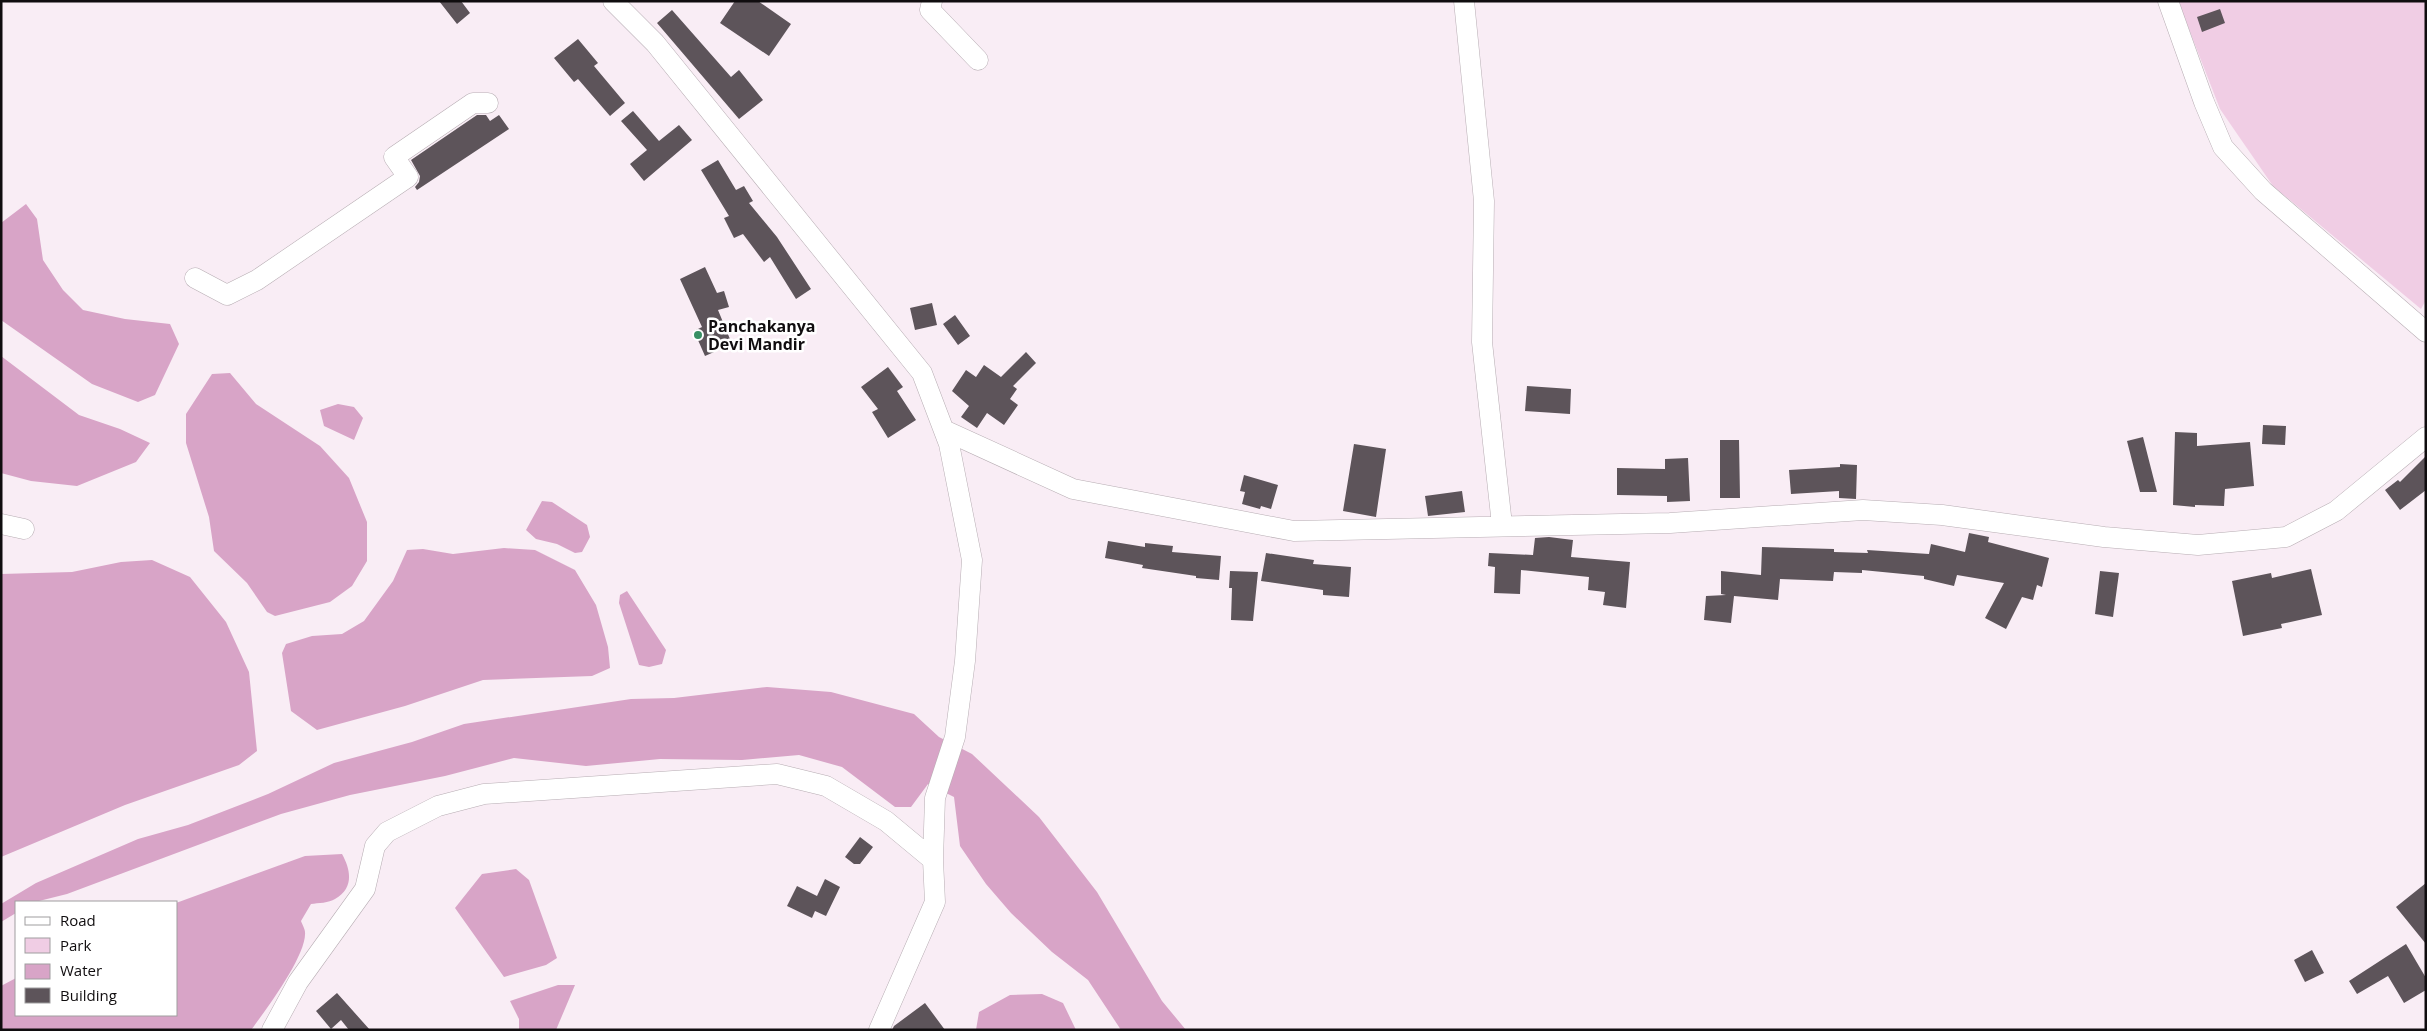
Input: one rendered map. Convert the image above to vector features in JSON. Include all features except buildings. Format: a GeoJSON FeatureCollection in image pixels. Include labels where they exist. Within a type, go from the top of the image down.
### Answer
{"type":"FeatureCollection","features":[{"type":"Feature","properties":{"kind":"street"},"geometry":{"type":"LineString","coordinates":[[613,1],[655,43],[922,373],[949,444],[972,560],[965,661],[955,737],[934,798],[933,860],[935,902],[879,1030]]}},
{"type":"Feature","properties":{"kind":"street"},"geometry":{"type":"LineString","coordinates":[[932,1],[930,10],[978,60]]}},
{"type":"Feature","properties":{"kind":"street"},"geometry":{"type":"LineString","coordinates":[[1464,1],[1484,201],[1482,342],[1502,525]]}},
{"type":"Feature","properties":{"kind":"street"},"geometry":{"type":"LineString","coordinates":[[2168,1],[2204,102],[2223,147],[2263,191],[2426,332]]}},
{"type":"Feature","properties":{"kind":"street"},"geometry":{"type":"LineString","coordinates":[[195,278],[227,295],[257,280],[408,177],[394,157],[473,103],[488,103]]}},
{"type":"Feature","properties":{"kind":"street"},"geometry":{"type":"LineString","coordinates":[[944,430],[1073,488],[1294,530],[1670,523],[1862,510],[1942,515],[2104,537],[2198,545],[2286,537],[2336,511],[2426,437]]}},
{"type":"Feature","properties":{"kind":"street"},"geometry":{"type":"LineString","coordinates":[[1,524],[24,529]]}},
{"type":"Feature","properties":{"kind":"street"},"geometry":{"type":"LineString","coordinates":[[272,1030],[298,982],[365,889],[375,846],[387,832],[438,806],[484,794],[777,774],[826,786],[886,821],[933,860]]}},
{"type":"Feature","properties":{"kind":"green space"},"geometry":{"type":"Polygon","coordinates":[[[2178,1],[2426,1],[2426,300],[2421,309],[2273,186],[2220,109],[2178,1]]]}},
{"type":"Feature","properties":{"kind":"water"},"geometry":{"type":"Polygon","coordinates":[[[26,204],[37,219],[43,260],[63,290],[83,310],[125,319],[170,324],[179,344],[155,395],[138,402],[92,384],[1,320],[1,223],[26,204]]]}},
{"type":"Feature","properties":{"kind":"water"},"geometry":{"type":"Polygon","coordinates":[[[1,356],[79,415],[120,429],[150,443],[136,462],[77,486],[31,481],[1,473],[1,356]]]}},
{"type":"Feature","properties":{"kind":"water"},"geometry":{"type":"Polygon","coordinates":[[[230,373],[256,404],[320,446],[349,478],[367,522],[367,561],[352,586],[330,602],[275,616],[267,612],[247,583],[214,551],[209,517],[186,443],[186,414],[212,374],[230,373]]]}},
{"type":"Feature","properties":{"kind":"water"},"geometry":{"type":"Polygon","coordinates":[[[338,404],[354,407],[363,418],[354,440],[324,426],[320,410],[338,404]]]}},
{"type":"Feature","properties":{"kind":"water"},"geometry":{"type":"Polygon","coordinates":[[[542,501],[552,502],[587,525],[590,537],[582,552],[575,553],[557,544],[536,539],[526,530],[542,501]]]}},
{"type":"Feature","properties":{"kind":"water"},"geometry":{"type":"Polygon","coordinates":[[[504,548],[535,550],[575,570],[596,605],[608,647],[610,668],[592,676],[483,680],[405,706],[317,730],[291,711],[282,653],[286,644],[312,636],[342,634],[364,621],[393,581],[407,550],[423,549],[453,554],[504,548]]]}},
{"type":"Feature","properties":{"kind":"water"},"geometry":{"type":"Polygon","coordinates":[[[152,560],[190,577],[226,622],[249,672],[257,751],[239,765],[125,805],[1,857],[1,574],[72,572],[121,562],[152,560]]]}},
{"type":"Feature","properties":{"kind":"water"},"geometry":{"type":"Polygon","coordinates":[[[627,591],[666,650],[662,664],[649,667],[639,665],[619,603],[620,595],[627,591]]]}},
{"type":"Feature","properties":{"kind":"water"},"geometry":{"type":"Polygon","coordinates":[[[767,687],[831,692],[914,714],[939,737],[972,754],[1039,817],[1097,892],[1162,1001],[1186,1030],[1121,1030],[1088,980],[1052,952],[1011,913],[986,884],[960,846],[954,797],[928,784],[911,807],[895,807],[842,767],[799,755],[742,760],[660,759],[586,766],[514,758],[445,776],[350,795],[281,814],[67,894],[39,901],[15,901],[15,914],[1,922],[1,904],[36,883],[138,839],[188,825],[268,794],[334,763],[412,742],[464,724],[631,699],[674,698],[767,687]]]}},
{"type":"Feature","properties":{"kind":"water"},"geometry":{"type":"Polygon","coordinates":[[[342,854],[349,872],[348,884],[341,895],[333,900],[311,904],[301,921],[305,932],[304,942],[299,954],[284,982],[251,1030],[1,1030],[1,986],[15,979],[15,1016],[178,1016],[178,902],[305,856],[342,854]]]}},
{"type":"Feature","properties":{"kind":"water"},"geometry":{"type":"Polygon","coordinates":[[[516,869],[529,880],[557,958],[546,965],[504,977],[455,908],[482,874],[516,869]]]}},
{"type":"Feature","properties":{"kind":"water"},"geometry":{"type":"Polygon","coordinates":[[[558,985],[575,985],[556,1030],[519,1030],[519,1019],[510,1001],[558,985]]]}},
{"type":"Feature","properties":{"kind":"water"},"geometry":{"type":"Polygon","coordinates":[[[1042,994],[1063,1003],[1076,1030],[976,1030],[979,1012],[1010,995],[1042,994]]]}},
{"type":"Feature","properties":{"kind":"place","name":"Panchakanya Devi Mandir"},"geometry":{"type":"Point","coordinates":[698,335]}}]}
